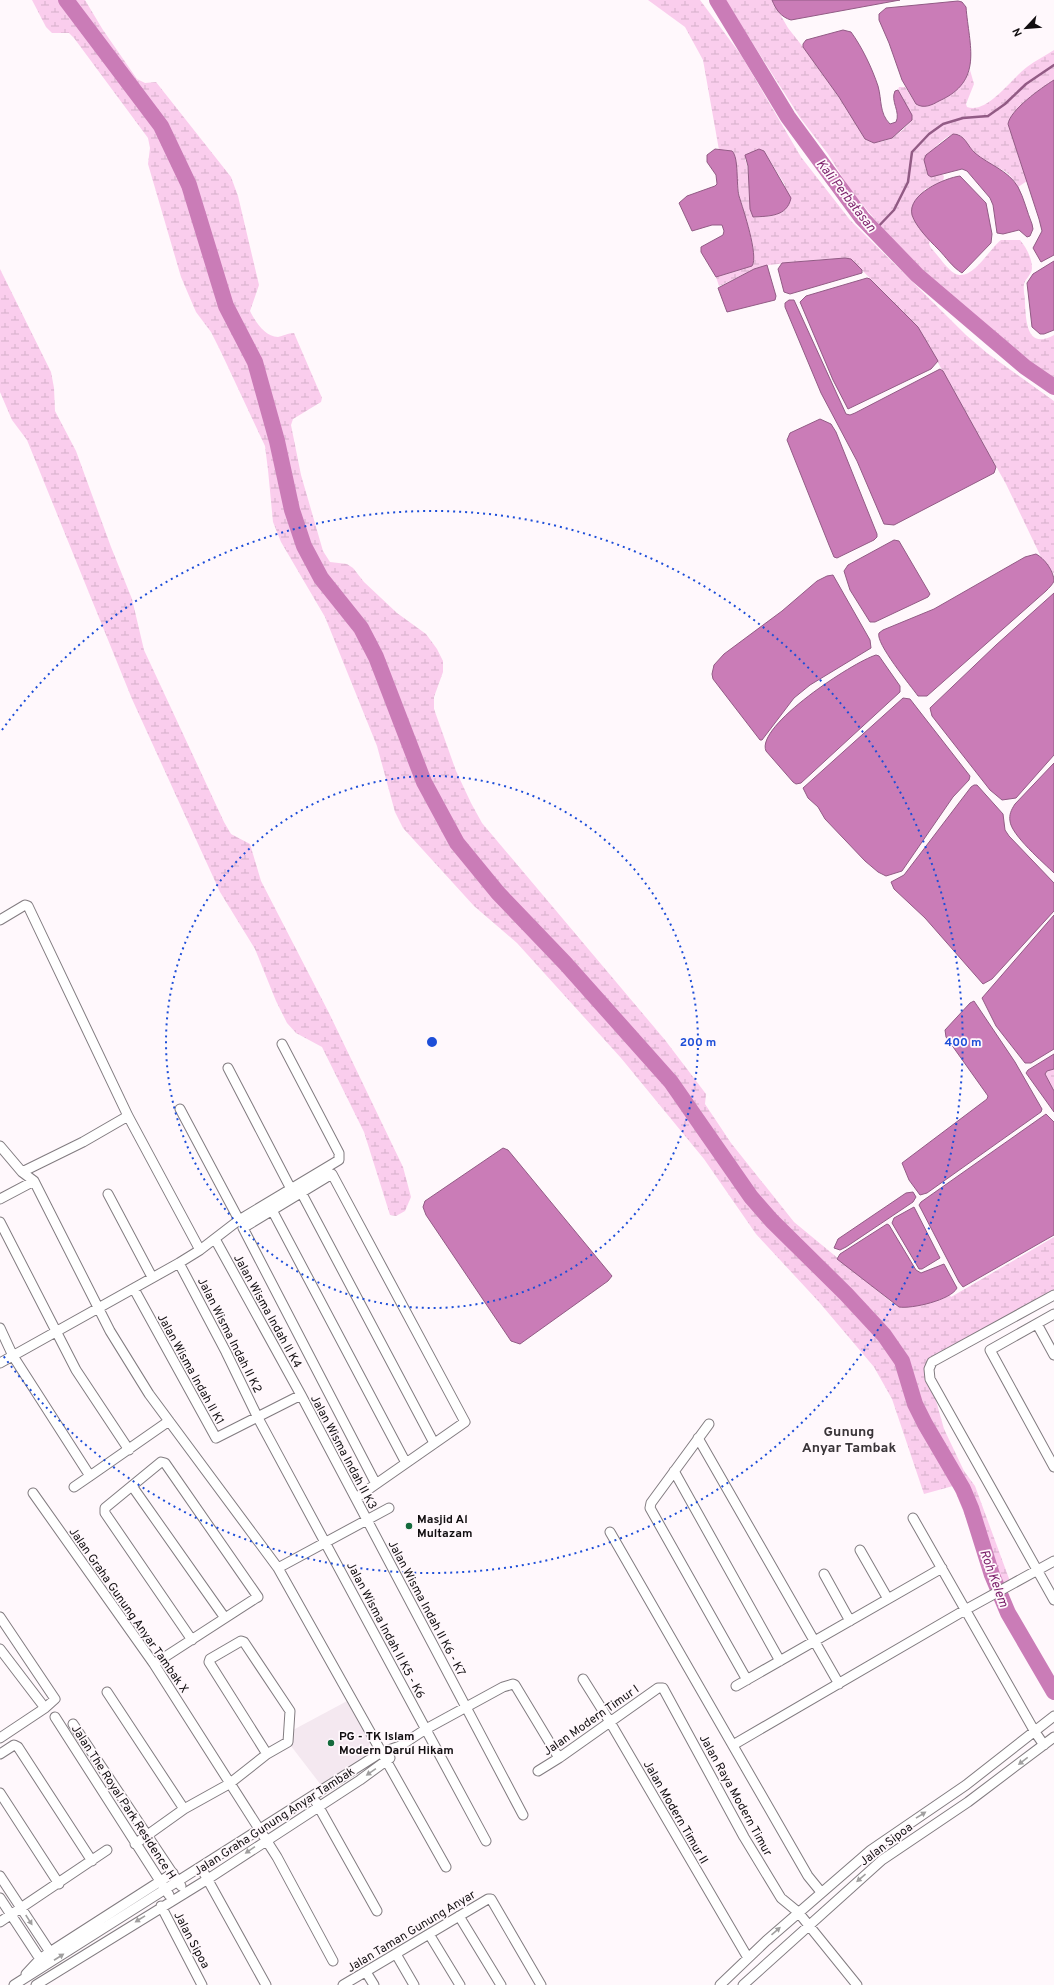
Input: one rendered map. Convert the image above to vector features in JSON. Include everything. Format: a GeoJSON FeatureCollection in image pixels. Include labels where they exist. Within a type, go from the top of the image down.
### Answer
{"type":"FeatureCollection","features":[{"type":"Feature","properties":{"kind":"street"},"geometry":{"type":"LineString","coordinates":[[0,920],[26,905],[28,906],[128,1116],[200,1250]]}},
{"type":"Feature","properties":{"kind":"street"},"geometry":{"type":"LineString","coordinates":[[0,1363],[179,1263],[200,1250],[239,1220],[339,1160],[339,1153],[282,1044]]}},
{"type":"Feature","properties":{"kind":"street"},"geometry":{"type":"LineString","coordinates":[[228,1068],[291,1189]]}},
{"type":"Feature","properties":{"kind":"street"},"geometry":{"type":"LineString","coordinates":[[180,1110],[239,1220]]}},
{"type":"Feature","properties":{"kind":"street"},"geometry":{"type":"LineString","coordinates":[[22,1172],[83,1142],[128,1116]]}},
{"type":"Feature","properties":{"kind":"street"},"geometry":{"type":"LineString","coordinates":[[0,1146],[22,1172],[34,1181],[110,1331],[137,1374],[169,1421],[278,1568],[380,1753],[387,1762],[446,1867]]}},
{"type":"Feature","properties":{"kind":"street"},"geometry":{"type":"LineString","coordinates":[[356,1498],[465,1422],[332,1174],[243,1228],[376,1484]]}},
{"type":"Feature","properties":{"kind":"street"},"geometry":{"type":"LineString","coordinates":[[0,1199],[34,1181]]}},
{"type":"Feature","properties":{"kind":"street"},"geometry":{"type":"LineString","coordinates":[[301,1192],[434,1443]]}},
{"type":"Feature","properties":{"kind":"street"},"geometry":{"type":"LineString","coordinates":[[108,1194],[152,1277]]}},
{"type":"Feature","properties":{"kind":"street"},"geometry":{"type":"LineString","coordinates":[[272,1210],[406,1463]]}},
{"type":"Feature","properties":{"kind":"street"},"geometry":{"type":"LineString","coordinates":[[0,1222],[76,1370],[129,1450]]}},
{"type":"Feature","properties":{"kind":"street","name":"Jalan Wisma Indah II K4"},"geometry":{"type":"LineString","coordinates":[[215,1239],[301,1395]]}},
{"type":"Feature","properties":{"kind":"street","name":"Jalan Wisma Indah II K2"},"geometry":{"type":"LineString","coordinates":[[179,1263],[226,1352],[258,1418],[325,1542]]}},
{"type":"Feature","properties":{"kind":"street","name":"Jalan Wisma Indah II K1"},"geometry":{"type":"LineString","coordinates":[[134,1289],[214,1436],[219,1438],[301,1395]]}},
{"type":"Feature","properties":{"kind":"street"},"geometry":{"type":"LineString","coordinates":[[1054,1295],[932,1362],[929,1369],[930,1378],[1054,1600]]}},
{"type":"Feature","properties":{"kind":"street"},"geometry":{"type":"LineString","coordinates":[[1054,1314],[990,1350],[1054,1467]]}},
{"type":"Feature","properties":{"kind":"street"},"geometry":{"type":"LineString","coordinates":[[1037,1324],[1054,1355]]}},
{"type":"Feature","properties":{"kind":"street"},"geometry":{"type":"LineString","coordinates":[[0,1328],[13,1356],[90,1476]]}},
{"type":"Feature","properties":{"kind":"street","name":"Jalan Wisma Indah II K3"},"geometry":{"type":"LineString","coordinates":[[301,1395],[367,1520]]}},
{"type":"Feature","properties":{"kind":"street"},"geometry":{"type":"LineString","coordinates":[[74,1487],[169,1421]]}},
{"type":"Feature","properties":{"kind":"street"},"geometry":{"type":"LineString","coordinates":[[709,1424],[651,1503],[650,1508],[747,1680]]}},
{"type":"Feature","properties":{"kind":"street"},"geometry":{"type":"LineString","coordinates":[[698,1438],[839,1684]]}},
{"type":"Feature","properties":{"kind":"street"},"geometry":{"type":"LineString","coordinates":[[154,1664],[192,1640],[256,1598],[257,1594],[165,1463],[161,1462],[105,1508],[104,1513],[192,1640]]}},
{"type":"Feature","properties":{"kind":"street"},"geometry":{"type":"LineString","coordinates":[[674,1471],[780,1661]]}},
{"type":"Feature","properties":{"kind":"street"},"geometry":{"type":"LineString","coordinates":[[132,1486],[225,1618]]}},
{"type":"Feature","properties":{"kind":"street","name":"Jalan Graha Gunung Anyar Tambak X"},"geometry":{"type":"LineString","coordinates":[[33,1493],[154,1664],[229,1784],[260,1829],[333,1961]]}},
{"type":"Feature","properties":{"kind":"street"},"geometry":{"type":"LineString","coordinates":[[278,1568],[389,1508]]}},
{"type":"Feature","properties":{"kind":"street"},"geometry":{"type":"LineString","coordinates":[[913,1518],[1035,1732],[1044,1745]]}},
{"type":"Feature","properties":{"kind":"street","name":"Jalan Wisma Indah II K6 - K7"},"geometry":{"type":"LineString","coordinates":[[367,1520],[523,1815]]}},
{"type":"Feature","properties":{"kind":"street"},"geometry":{"type":"LineString","coordinates":[[610,1532],[808,1876],[821,1892]]}},
{"type":"Feature","properties":{"kind":"street","name":"Jalan Wisma Indah II K5 - K6"},"geometry":{"type":"LineString","coordinates":[[325,1542],[486,1841]]}},
{"type":"Feature","properties":{"kind":"street"},"geometry":{"type":"LineString","coordinates":[[860,1550],[888,1599]]}},
{"type":"Feature","properties":{"kind":"street"},"geometry":{"type":"LineString","coordinates":[[733,1745],[965,1610],[1054,1561]]}},
{"type":"Feature","properties":{"kind":"street"},"geometry":{"type":"LineString","coordinates":[[736,1686],[942,1568]]}},
{"type":"Feature","properties":{"kind":"street"},"geometry":{"type":"LineString","coordinates":[[824,1574],[850,1620]]}},
{"type":"Feature","properties":{"kind":"street"},"geometry":{"type":"LineString","coordinates":[[0,1617],[55,1699],[45,1708],[0,1738]]}},
{"type":"Feature","properties":{"kind":"street"},"geometry":{"type":"LineString","coordinates":[[136,1843],[184,1809],[229,1784],[267,1754],[288,1742],[290,1711],[244,1642],[241,1641],[210,1659],[209,1662],[267,1754]]}},
{"type":"Feature","properties":{"kind":"street"},"geometry":{"type":"LineString","coordinates":[[0,1649],[45,1708]]}},
{"type":"Feature","properties":{"kind":"street","name":"Jalan Modern Timur II"},"geometry":{"type":"LineString","coordinates":[[583,1679],[610,1722],[748,1958]]}},
{"type":"Feature","properties":{"kind":"street"},"geometry":{"type":"LineString","coordinates":[[400,1746],[426,1729],[504,1687],[513,1684],[559,1758]]}},
{"type":"Feature","properties":{"kind":"street","name":"Jalan Modern Timur I"},"geometry":{"type":"LineString","coordinates":[[538,1771],[559,1758],[658,1688]]}},
{"type":"Feature","properties":{"kind":"street","name":"Jalan Raya Modern Timur"},"geometry":{"type":"LineString","coordinates":[[658,1688],[663,1688],[666,1693],[744,1837],[781,1898],[798,1912],[857,1985]]}},
{"type":"Feature","properties":{"kind":"street"},"geometry":{"type":"LineString","coordinates":[[107,1692],[184,1809]]}},
{"type":"Feature","properties":{"kind":"street"},"geometry":{"type":"LineString","coordinates":[[723,1984],[748,1958],[798,1912],[870,1850],[966,1785],[1054,1716]]}},
{"type":"Feature","properties":{"kind":"street","name":"Jalan The Royal Park Residence H"},"geometry":{"type":"LineString","coordinates":[[55,1717],[172,1899]]}},
{"type":"Feature","properties":{"kind":"street"},"geometry":{"type":"LineString","coordinates":[[73,1724],[185,1892]]}},
{"type":"Feature","properties":{"kind":"street","name":"Jalan Sipoa"},"geometry":{"type":"LineString","coordinates":[[743,1985],[882,1860],[968,1802],[1054,1737]]}},
{"type":"Feature","properties":{"kind":"street"},"geometry":{"type":"LineString","coordinates":[[0,1754],[14,1745],[18,1747],[92,1861]]}},
{"type":"Feature","properties":{"kind":"street","name":"Jalan Graha Gunung Anyar Tambak"},"geometry":{"type":"LineString","coordinates":[[18,1983],[313,1797],[380,1753],[400,1746]]}},
{"type":"Feature","properties":{"kind":"street","name":"Jalan Graha Gunung Anyar Tambak"},"geometry":{"type":"LineString","coordinates":[[36,1985],[319,1807],[387,1762],[400,1746]]}},
{"type":"Feature","properties":{"kind":"street"},"geometry":{"type":"LineString","coordinates":[[0,1793],[59,1884]]}},
{"type":"Feature","properties":{"kind":"street"},"geometry":{"type":"LineString","coordinates":[[313,1797],[377,1911]]}},
{"type":"Feature","properties":{"kind":"street"},"geometry":{"type":"LineString","coordinates":[[112,1806],[123,1799]]}},
{"type":"Feature","properties":{"kind":"street"},"geometry":{"type":"LineString","coordinates":[[0,1922],[59,1884],[107,1850]]}},
{"type":"Feature","properties":{"kind":"street"},"geometry":{"type":"LineString","coordinates":[[201,1867],[266,1985]]}},
{"type":"Feature","properties":{"kind":"street"},"geometry":{"type":"LineString","coordinates":[[18,1983],[40,1959],[173,1873]]}},
{"type":"Feature","properties":{"kind":"street"},"geometry":{"type":"LineString","coordinates":[[0,1876],[50,1952]]}},
{"type":"Feature","properties":{"kind":"street"},"geometry":{"type":"LineString","coordinates":[[0,1898],[40,1959]]}},
{"type":"Feature","properties":{"kind":"street","name":"Jalan Taman Gunung Anyar"},"geometry":{"type":"LineString","coordinates":[[343,1985],[485,1900],[491,1899],[541,1985]]}},
{"type":"Feature","properties":{"kind":"street","name":"Jalan Sipoa"},"geometry":{"type":"LineString","coordinates":[[161,1906],[202,1985]]}},
{"type":"Feature","properties":{"kind":"street"},"geometry":{"type":"LineString","coordinates":[[459,1916],[501,1985]]}},
{"type":"Feature","properties":{"kind":"street"},"geometry":{"type":"LineString","coordinates":[[430,1934],[460,1985]]}},
{"type":"Feature","properties":{"kind":"street"},"geometry":{"type":"LineString","coordinates":[[396,1954],[414,1985]]}},
{"type":"Feature","properties":{"kind":"street"},"geometry":{"type":"LineString","coordinates":[[366,1972],[374,1985]]}},
{"type":"Feature","properties":{"kind":"shaded area"},"geometry":{"type":"Polygon","coordinates":[[[772,0],[900,0],[791,20],[779,13],[772,0]]]}},
{"type":"Feature","properties":{"kind":"shaded area"},"geometry":{"type":"Polygon","coordinates":[[[958,1],[962,2],[966,7],[971,49],[968,73],[963,83],[953,93],[931,105],[922,106],[916,104],[902,80],[879,20],[879,14],[886,8],[958,1]]]}},
{"type":"Feature","properties":{"kind":"shaded area"},"geometry":{"type":"Polygon","coordinates":[[[843,30],[851,32],[859,44],[873,72],[878,86],[882,111],[886,120],[890,124],[896,122],[897,114],[894,95],[895,91],[898,90],[912,115],[912,120],[892,138],[874,143],[865,139],[839,97],[803,47],[806,40],[843,30]]]}},
{"type":"Feature","properties":{"kind":"shaded area"},"geometry":{"type":"Polygon","coordinates":[[[1054,80],[1054,255],[1041,262],[1033,248],[1042,231],[1008,124],[1014,112],[1020,106],[1054,80]]]}},
{"type":"Feature","properties":{"kind":"shaded area"},"geometry":{"type":"Polygon","coordinates":[[[953,134],[963,138],[975,153],[1004,172],[1014,181],[1022,196],[1032,224],[1033,229],[1030,236],[1027,237],[1019,230],[1003,234],[997,233],[993,205],[990,198],[967,171],[962,169],[931,177],[928,175],[924,160],[926,155],[953,134]]]}},
{"type":"Feature","properties":{"kind":"shaded area"},"geometry":{"type":"Polygon","coordinates":[[[715,149],[732,151],[736,159],[739,196],[750,232],[754,261],[752,266],[716,277],[701,252],[701,247],[723,235],[724,231],[722,225],[712,225],[692,231],[679,203],[687,196],[717,184],[716,175],[707,162],[707,155],[715,149]]]}},
{"type":"Feature","properties":{"kind":"shaded area"},"geometry":{"type":"Polygon","coordinates":[[[759,149],[764,151],[791,198],[786,209],[781,212],[771,216],[753,217],[750,209],[748,166],[745,155],[759,149]]]}},
{"type":"Feature","properties":{"kind":"shaded area"},"geometry":{"type":"Polygon","coordinates":[[[960,176],[986,203],[992,234],[991,243],[962,273],[952,265],[923,233],[916,224],[912,215],[912,207],[915,200],[928,188],[953,177],[960,176]]]}},
{"type":"Feature","properties":{"kind":"shaded area"},"geometry":{"type":"Polygon","coordinates":[[[845,258],[851,259],[862,270],[862,273],[790,294],[784,292],[778,269],[782,263],[845,258]]]}},
{"type":"Feature","properties":{"kind":"shaded area"},"geometry":{"type":"Polygon","coordinates":[[[1054,261],[1054,330],[1040,334],[1032,327],[1027,283],[1033,274],[1054,261]]]}},
{"type":"Feature","properties":{"kind":"shaded area"},"geometry":{"type":"Polygon","coordinates":[[[767,265],[776,296],[775,300],[727,312],[718,288],[754,269],[767,265]]]}},
{"type":"Feature","properties":{"kind":"shaded area"},"geometry":{"type":"Polygon","coordinates":[[[867,278],[870,279],[918,327],[938,361],[931,369],[848,409],[833,380],[800,302],[806,296],[867,278]]]}},
{"type":"Feature","properties":{"kind":"shaded area"},"geometry":{"type":"Polygon","coordinates":[[[789,300],[794,300],[846,414],[850,415],[855,413],[940,369],[943,371],[996,467],[994,473],[894,525],[884,524],[857,461],[821,393],[785,307],[785,303],[789,300]]]}},
{"type":"Feature","properties":{"kind":"shaded area"},"geometry":{"type":"Polygon","coordinates":[[[820,419],[831,424],[836,432],[877,534],[877,537],[874,540],[837,558],[834,557],[787,440],[790,433],[820,419]]]}},
{"type":"Feature","properties":{"kind":"shaded area"},"geometry":{"type":"Polygon","coordinates":[[[894,540],[899,541],[930,594],[928,597],[875,622],[870,622],[850,590],[844,571],[848,565],[894,540]]]}},
{"type":"Feature","properties":{"kind":"shaded area"},"geometry":{"type":"Polygon","coordinates":[[[1036,554],[1045,562],[1054,577],[1054,581],[1051,586],[927,696],[918,696],[882,646],[879,633],[934,609],[1025,557],[1036,554]]]}},
{"type":"Feature","properties":{"kind":"shaded area"},"geometry":{"type":"Polygon","coordinates":[[[833,575],[870,640],[871,648],[810,685],[794,698],[762,740],[760,740],[713,679],[712,674],[714,665],[724,654],[782,611],[817,581],[833,575]]]}},
{"type":"Feature","properties":{"kind":"shaded area"},"geometry":{"type":"Polygon","coordinates":[[[1054,593],[1054,755],[1016,798],[1002,800],[990,790],[932,716],[930,708],[996,645],[1054,593]]]}},
{"type":"Feature","properties":{"kind":"shaded area"},"geometry":{"type":"Polygon","coordinates":[[[876,655],[879,656],[900,686],[900,692],[801,783],[796,784],[766,751],[767,740],[775,726],[808,696],[848,669],[876,655]]]}},
{"type":"Feature","properties":{"kind":"shaded area"},"geometry":{"type":"Polygon","coordinates":[[[903,698],[910,699],[970,776],[969,780],[953,797],[902,871],[886,876],[878,872],[865,861],[825,819],[818,807],[808,798],[803,788],[903,698]]]}},
{"type":"Feature","properties":{"kind":"shaded area"},"geometry":{"type":"Polygon","coordinates":[[[1054,763],[1054,873],[1016,834],[1010,819],[1012,808],[1015,804],[1054,763]]]}},
{"type":"Feature","properties":{"kind":"shaded area"},"geometry":{"type":"Polygon","coordinates":[[[974,785],[977,785],[1003,814],[1005,830],[1009,836],[1054,883],[1054,911],[992,979],[983,984],[925,918],[894,889],[891,882],[904,875],[974,785]]]}},
{"type":"Feature","properties":{"kind":"shaded area"},"geometry":{"type":"Polygon","coordinates":[[[1054,915],[1054,1049],[1031,1063],[1025,1063],[996,1026],[982,998],[1054,915]]]}},
{"type":"Feature","properties":{"kind":"shaded area"},"geometry":{"type":"Polygon","coordinates":[[[974,1001],[1015,1062],[1042,1109],[1041,1112],[927,1193],[920,1195],[909,1180],[902,1163],[987,1099],[988,1096],[946,1037],[945,1030],[970,1003],[974,1001]]]}},
{"type":"Feature","properties":{"kind":"shaded area"},"geometry":{"type":"Polygon","coordinates":[[[1054,1054],[1054,1069],[1047,1071],[1045,1074],[1054,1091],[1054,1112],[1026,1073],[1028,1070],[1054,1054]]]}},
{"type":"Feature","properties":{"kind":"shaded area"},"geometry":{"type":"Polygon","coordinates":[[[1046,1114],[1054,1122],[1054,1235],[963,1287],[919,1205],[921,1202],[1046,1114]]]}},
{"type":"Feature","properties":{"kind":"shaded area"},"geometry":{"type":"Polygon","coordinates":[[[503,1148],[508,1150],[612,1276],[608,1281],[520,1344],[511,1341],[426,1215],[423,1207],[425,1201],[503,1148]]]}},
{"type":"Feature","properties":{"kind":"shaded area"},"geometry":{"type":"Polygon","coordinates":[[[913,1192],[916,1197],[913,1202],[846,1247],[840,1250],[834,1248],[838,1239],[906,1193],[913,1192]]]}},
{"type":"Feature","properties":{"kind":"shaded area"},"geometry":{"type":"Polygon","coordinates":[[[914,1207],[940,1258],[922,1269],[919,1269],[892,1223],[894,1218],[914,1207]]]}},
{"type":"Feature","properties":{"kind":"shaded area"},"geometry":{"type":"Polygon","coordinates":[[[887,1224],[916,1270],[921,1273],[944,1264],[957,1288],[947,1296],[931,1303],[913,1307],[899,1307],[837,1259],[840,1254],[887,1224]]]}},
{"type":"Feature","properties":{"kind":"shaded area","name":"PG - TK Islam Modern Darul Hikam"},"geometry":{"type":"Polygon","coordinates":[[[349,1700],[372,1739],[364,1756],[321,1785],[291,1746],[293,1730],[349,1700]]]}},
{"type":"Feature","properties":{"kind":"green space"},"geometry":{"type":"Polygon","coordinates":[[[32,0],[85,0],[103,30],[137,79],[145,83],[156,82],[231,177],[238,196],[259,285],[250,311],[258,324],[273,336],[278,337],[294,333],[322,398],[321,402],[293,419],[291,425],[301,475],[323,551],[330,562],[347,564],[353,568],[364,582],[397,613],[426,634],[437,649],[443,661],[443,672],[434,697],[434,709],[456,771],[482,823],[665,1040],[706,1094],[705,1104],[731,1143],[794,1222],[896,1306],[901,1307],[923,1305],[950,1295],[951,1297],[1054,1237],[1054,1295],[933,1362],[930,1379],[944,1429],[964,1471],[975,1486],[1011,1584],[992,1595],[971,1530],[953,1486],[924,1494],[892,1399],[874,1367],[819,1302],[756,1234],[704,1159],[621,1058],[517,943],[474,906],[403,828],[395,812],[377,746],[325,617],[281,542],[273,522],[265,446],[221,352],[211,332],[196,312],[181,277],[148,164],[150,148],[148,138],[74,38],[69,33],[52,33],[46,27],[32,0]]]}},
{"type":"Feature","properties":{"kind":"green space"},"geometry":{"type":"Polygon","coordinates":[[[648,0],[700,0],[741,55],[801,157],[850,220],[966,335],[987,353],[1054,401],[1054,574],[1041,557],[1006,484],[918,327],[851,259],[824,259],[769,265],[754,269],[719,286],[716,277],[752,266],[754,261],[754,252],[739,194],[732,151],[719,150],[703,60],[685,27],[648,0]],[[759,149],[745,159],[749,174],[750,203],[753,217],[773,216],[785,185],[764,151],[759,149]]]}},
{"type":"Feature","properties":{"kind":"green space"},"geometry":{"type":"Polygon","coordinates":[[[725,0],[772,0],[788,28],[839,97],[865,139],[871,142],[884,141],[891,138],[903,130],[912,120],[898,90],[899,87],[905,87],[916,104],[923,106],[939,101],[947,96],[962,82],[970,70],[974,84],[966,104],[967,107],[975,108],[983,106],[999,94],[1027,67],[1054,50],[1054,80],[1020,106],[1010,118],[1008,124],[1027,181],[1018,187],[1006,172],[975,154],[971,151],[966,141],[960,135],[954,134],[936,146],[931,177],[941,174],[944,176],[943,182],[925,189],[912,208],[914,220],[930,241],[929,244],[931,248],[954,273],[960,275],[967,274],[973,270],[1001,240],[1020,240],[1028,253],[1032,264],[1031,272],[1024,284],[1027,325],[1033,336],[1038,339],[1045,339],[1054,335],[1054,380],[1003,342],[928,278],[905,255],[851,191],[828,154],[801,119],[725,0]]]}},
{"type":"Feature","properties":{"kind":"green space"},"geometry":{"type":"Polygon","coordinates":[[[0,269],[51,372],[54,388],[55,411],[76,451],[111,547],[132,599],[144,650],[224,822],[231,834],[250,844],[261,881],[329,1013],[403,1167],[411,1197],[405,1211],[396,1216],[390,1215],[364,1132],[322,1047],[296,1033],[287,1023],[276,1001],[255,949],[220,892],[132,699],[27,440],[12,420],[0,392],[0,269]]]}},
{"type":"Feature","properties":{"kind":"green space"},"geometry":{"type":"Polygon","coordinates":[[[1054,1069],[1054,1091],[1045,1074],[1047,1071],[1054,1069]]]}},
{"type":"Feature","properties":{"kind":"waterway","name":"Roh Kelem"},"geometry":{"type":"LineString","coordinates":[[66,0],[161,126],[189,185],[226,306],[255,362],[277,441],[292,510],[304,546],[321,578],[361,628],[376,657],[424,782],[457,843],[498,893],[565,963],[671,1082],[751,1197],[772,1221],[846,1294],[884,1335],[902,1361],[915,1404],[963,1489],[971,1508],[992,1575],[1008,1613],[1054,1692]]}},
{"type":"Feature","properties":{"kind":"waterway","name":"Kali Perbatasan"},"geometry":{"type":"LineString","coordinates":[[717,0],[788,117],[862,218],[917,275],[1025,367],[1054,387]]}},
{"type":"Feature","properties":{"kind":"waterway"},"geometry":{"type":"LineString","coordinates":[[874,231],[894,210],[908,182],[912,152],[929,134],[943,124],[963,118],[988,116],[1005,104],[1026,84],[1054,65]]}},
{"type":"Feature","properties":{"kind":"place","name":"Masjid Al Multazam"},"geometry":{"type":"Point","coordinates":[409,1526]}},
{"type":"Feature","properties":{"kind":"place","name":"PG - TK Islam Modern Darul Hikam"},"geometry":{"type":"Point","coordinates":[331,1743]}},
{"type":"Feature","properties":{"kind":"district","name":"Gunung Anyar Tambak"},"geometry":{"type":"Point","coordinates":[849,1440]}}]}
